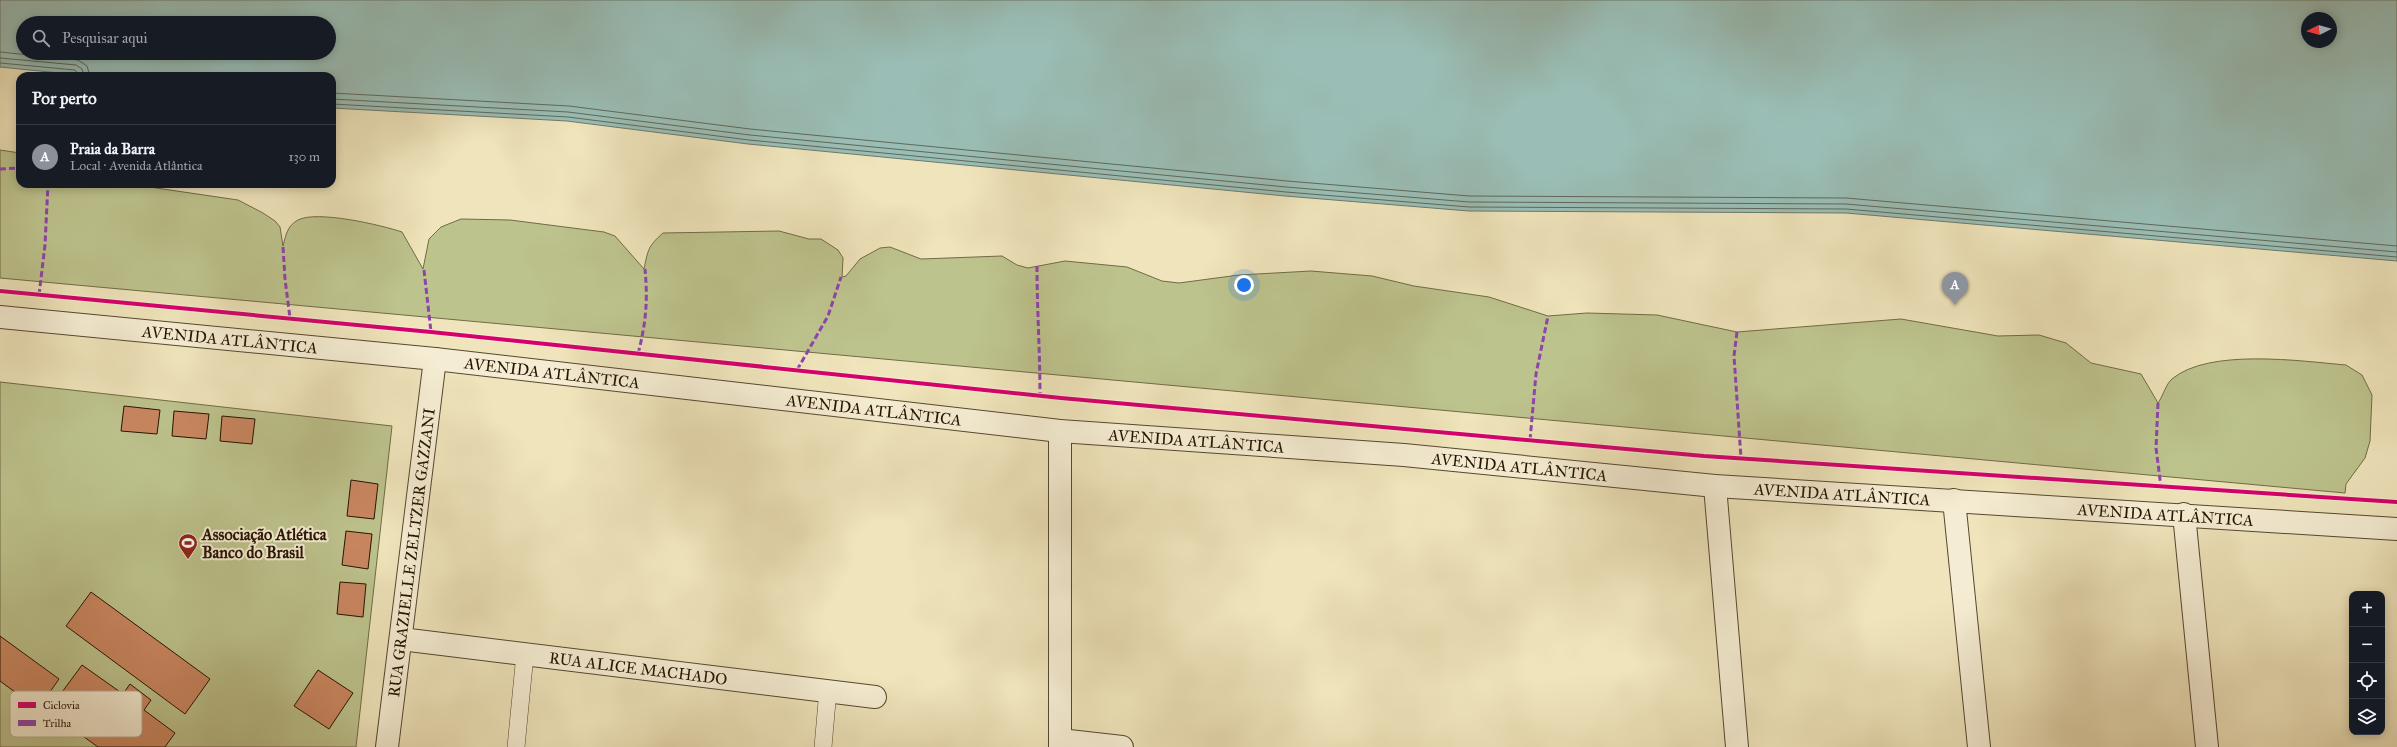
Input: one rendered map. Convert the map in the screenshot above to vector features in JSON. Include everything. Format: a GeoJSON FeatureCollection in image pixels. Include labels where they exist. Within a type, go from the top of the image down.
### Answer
{"type":"FeatureCollection","features":[{"type":"Feature","properties":{"kind":"street","name":"AVENIDA ATLÂNTICA"},"geometry":{"type":"LineString","coordinates":[[0,316],[435,359],[1060,431],[1404,455],[1715,486],[2184,514],[2397,529]]}},
{"type":"Feature","properties":{"kind":"street","name":"RUA GRAZIELLE ZELTZER GAZZANI"},"geometry":{"type":"LineString","coordinates":[[387,747],[435,359]]}},
{"type":"Feature","properties":{"kind":"street"},"geometry":{"type":"LineString","coordinates":[[1060,431],[1060,744],[1122,747]]}},
{"type":"Feature","properties":{"kind":"street"},"geometry":{"type":"LineString","coordinates":[[1715,486],[1737,747]]}},
{"type":"Feature","properties":{"kind":"street"},"geometry":{"type":"LineString","coordinates":[[1954,500],[1979,747]]}},
{"type":"Feature","properties":{"kind":"street"},"geometry":{"type":"LineString","coordinates":[[2184,514],[2208,747]]}},
{"type":"Feature","properties":{"kind":"street","name":"RUA ALICE MACHADO"},"geometry":{"type":"LineString","coordinates":[[401,639],[828,690],[875,697]]}},
{"type":"Feature","properties":{"kind":"lane"},"geometry":{"type":"LineString","coordinates":[[516,747],[525,654]]}},
{"type":"Feature","properties":{"kind":"lane"},"geometry":{"type":"LineString","coordinates":[[822,747],[828,690]]}},
{"type":"Feature","properties":{"kind":"green space"},"geometry":{"type":"Polygon","coordinates":[[[0,150],[16,152],[16,188],[156,188],[238,200],[275,221],[280,227],[283,246],[291,225],[298,220],[307,217],[334,218],[365,222],[402,232],[423,269],[429,239],[441,227],[461,219],[510,220],[604,232],[615,236],[644,269],[651,245],[663,233],[779,231],[809,239],[821,239],[838,250],[843,258],[842,277],[846,276],[860,259],[880,248],[890,247],[921,259],[1002,256],[1017,265],[1028,268],[1065,261],[1127,267],[1162,281],[1179,283],[1239,275],[1311,271],[1372,276],[1414,286],[1489,297],[1548,316],[1587,313],[1657,315],[1737,332],[1901,319],[1998,336],[2039,335],[2066,343],[2091,363],[2141,374],[2158,403],[2172,379],[2188,369],[2208,363],[2231,360],[2280,359],[2346,365],[2362,375],[2372,395],[2370,441],[2365,458],[2346,484],[2345,493],[0,278],[0,150]]]}},
{"type":"Feature","properties":{"kind":"green space","name":"Associação Atlética Banco do Brasil"},"geometry":{"type":"Polygon","coordinates":[[[0,382],[392,426],[356,747],[0,747],[0,382]]]}},
{"type":"Feature","properties":{"kind":"water"},"geometry":{"type":"Polygon","coordinates":[[[0,0],[2397,0],[2397,261],[1846,213],[1469,211],[1285,196],[748,144],[567,121],[336,108],[336,72],[49,72],[0,67],[0,0]]]}},
{"type":"Feature","properties":{"kind":"building"},"geometry":{"type":"Polygon","coordinates":[[[124,406],[160,410],[157,434],[121,431],[124,406]]]}},
{"type":"Feature","properties":{"kind":"building"},"geometry":{"type":"Polygon","coordinates":[[[174,411],[209,414],[206,439],[172,436],[174,411]]]}},
{"type":"Feature","properties":{"kind":"building"},"geometry":{"type":"Polygon","coordinates":[[[222,416],[255,419],[252,444],[220,441],[222,416]]]}},
{"type":"Feature","properties":{"kind":"building"},"geometry":{"type":"Polygon","coordinates":[[[351,480],[378,484],[374,519],[347,516],[351,480]]]}},
{"type":"Feature","properties":{"kind":"building"},"geometry":{"type":"Polygon","coordinates":[[[346,531],[372,534],[368,569],[342,565],[346,531]]]}},
{"type":"Feature","properties":{"kind":"building"},"geometry":{"type":"Polygon","coordinates":[[[340,582],[366,584],[363,617],[337,614],[340,582]]]}},
{"type":"Feature","properties":{"kind":"building"},"geometry":{"type":"Polygon","coordinates":[[[91,592],[210,679],[185,714],[66,626],[91,592]]]}},
{"type":"Feature","properties":{"kind":"building"},"geometry":{"type":"Polygon","coordinates":[[[0,636],[59,679],[51,691],[14,691],[0,681],[0,636]]]}},
{"type":"Feature","properties":{"kind":"building"},"geometry":{"type":"Polygon","coordinates":[[[82,665],[119,691],[63,691],[82,665]]]}},
{"type":"Feature","properties":{"kind":"building"},"geometry":{"type":"Polygon","coordinates":[[[318,670],[353,693],[329,729],[294,706],[318,670]]]}},
{"type":"Feature","properties":{"kind":"building"},"geometry":{"type":"Polygon","coordinates":[[[130,684],[139,691],[125,691],[130,684]]]}},
{"type":"Feature","properties":{"kind":"building"},"geometry":{"type":"Polygon","coordinates":[[[142,693],[151,700],[144,710],[175,733],[165,747],[98,747],[84,737],[142,737],[142,693]]]}},
{"type":"Feature","properties":{"kind":"marked path"},"geometry":{"type":"LineString","coordinates":[[0,169],[16,168]]}},
{"type":"Feature","properties":{"kind":"marked path"},"geometry":{"type":"LineString","coordinates":[[39,295],[45,245],[48,188]]}},
{"type":"Feature","properties":{"kind":"marked path"},"geometry":{"type":"LineString","coordinates":[[283,247],[290,318]]}},
{"type":"Feature","properties":{"kind":"marked path"},"geometry":{"type":"LineString","coordinates":[[1037,266],[1040,396]]}},
{"type":"Feature","properties":{"kind":"marked path"},"geometry":{"type":"LineString","coordinates":[[638,354],[646,312],[645,269]]}},
{"type":"Feature","properties":{"kind":"marked path"},"geometry":{"type":"LineString","coordinates":[[424,270],[431,332]]}},
{"type":"Feature","properties":{"kind":"marked path"},"geometry":{"type":"LineString","coordinates":[[797,370],[828,316],[841,277]]}},
{"type":"Feature","properties":{"kind":"marked path"},"geometry":{"type":"LineString","coordinates":[[1530,440],[1536,374],[1548,316]]}},
{"type":"Feature","properties":{"kind":"marked path"},"geometry":{"type":"LineString","coordinates":[[1737,332],[1734,356],[1741,458]]}},
{"type":"Feature","properties":{"kind":"marked path"},"geometry":{"type":"LineString","coordinates":[[2158,403],[2156,448],[2161,487]]}},
{"type":"Feature","properties":{"kind":"cycle path"},"geometry":{"type":"LineString","coordinates":[[0,291],[431,332],[1061,398],[1704,456],[2397,502]]}},
{"type":"Feature","properties":{"kind":"place","name":"Praia da Barra"},"geometry":{"type":"Point","coordinates":[1955,305]}},
{"type":"Feature","properties":{"kind":"place","name":"Associação Atlética Banco do Brasil"},"geometry":{"type":"Point","coordinates":[188,560]}}]}
